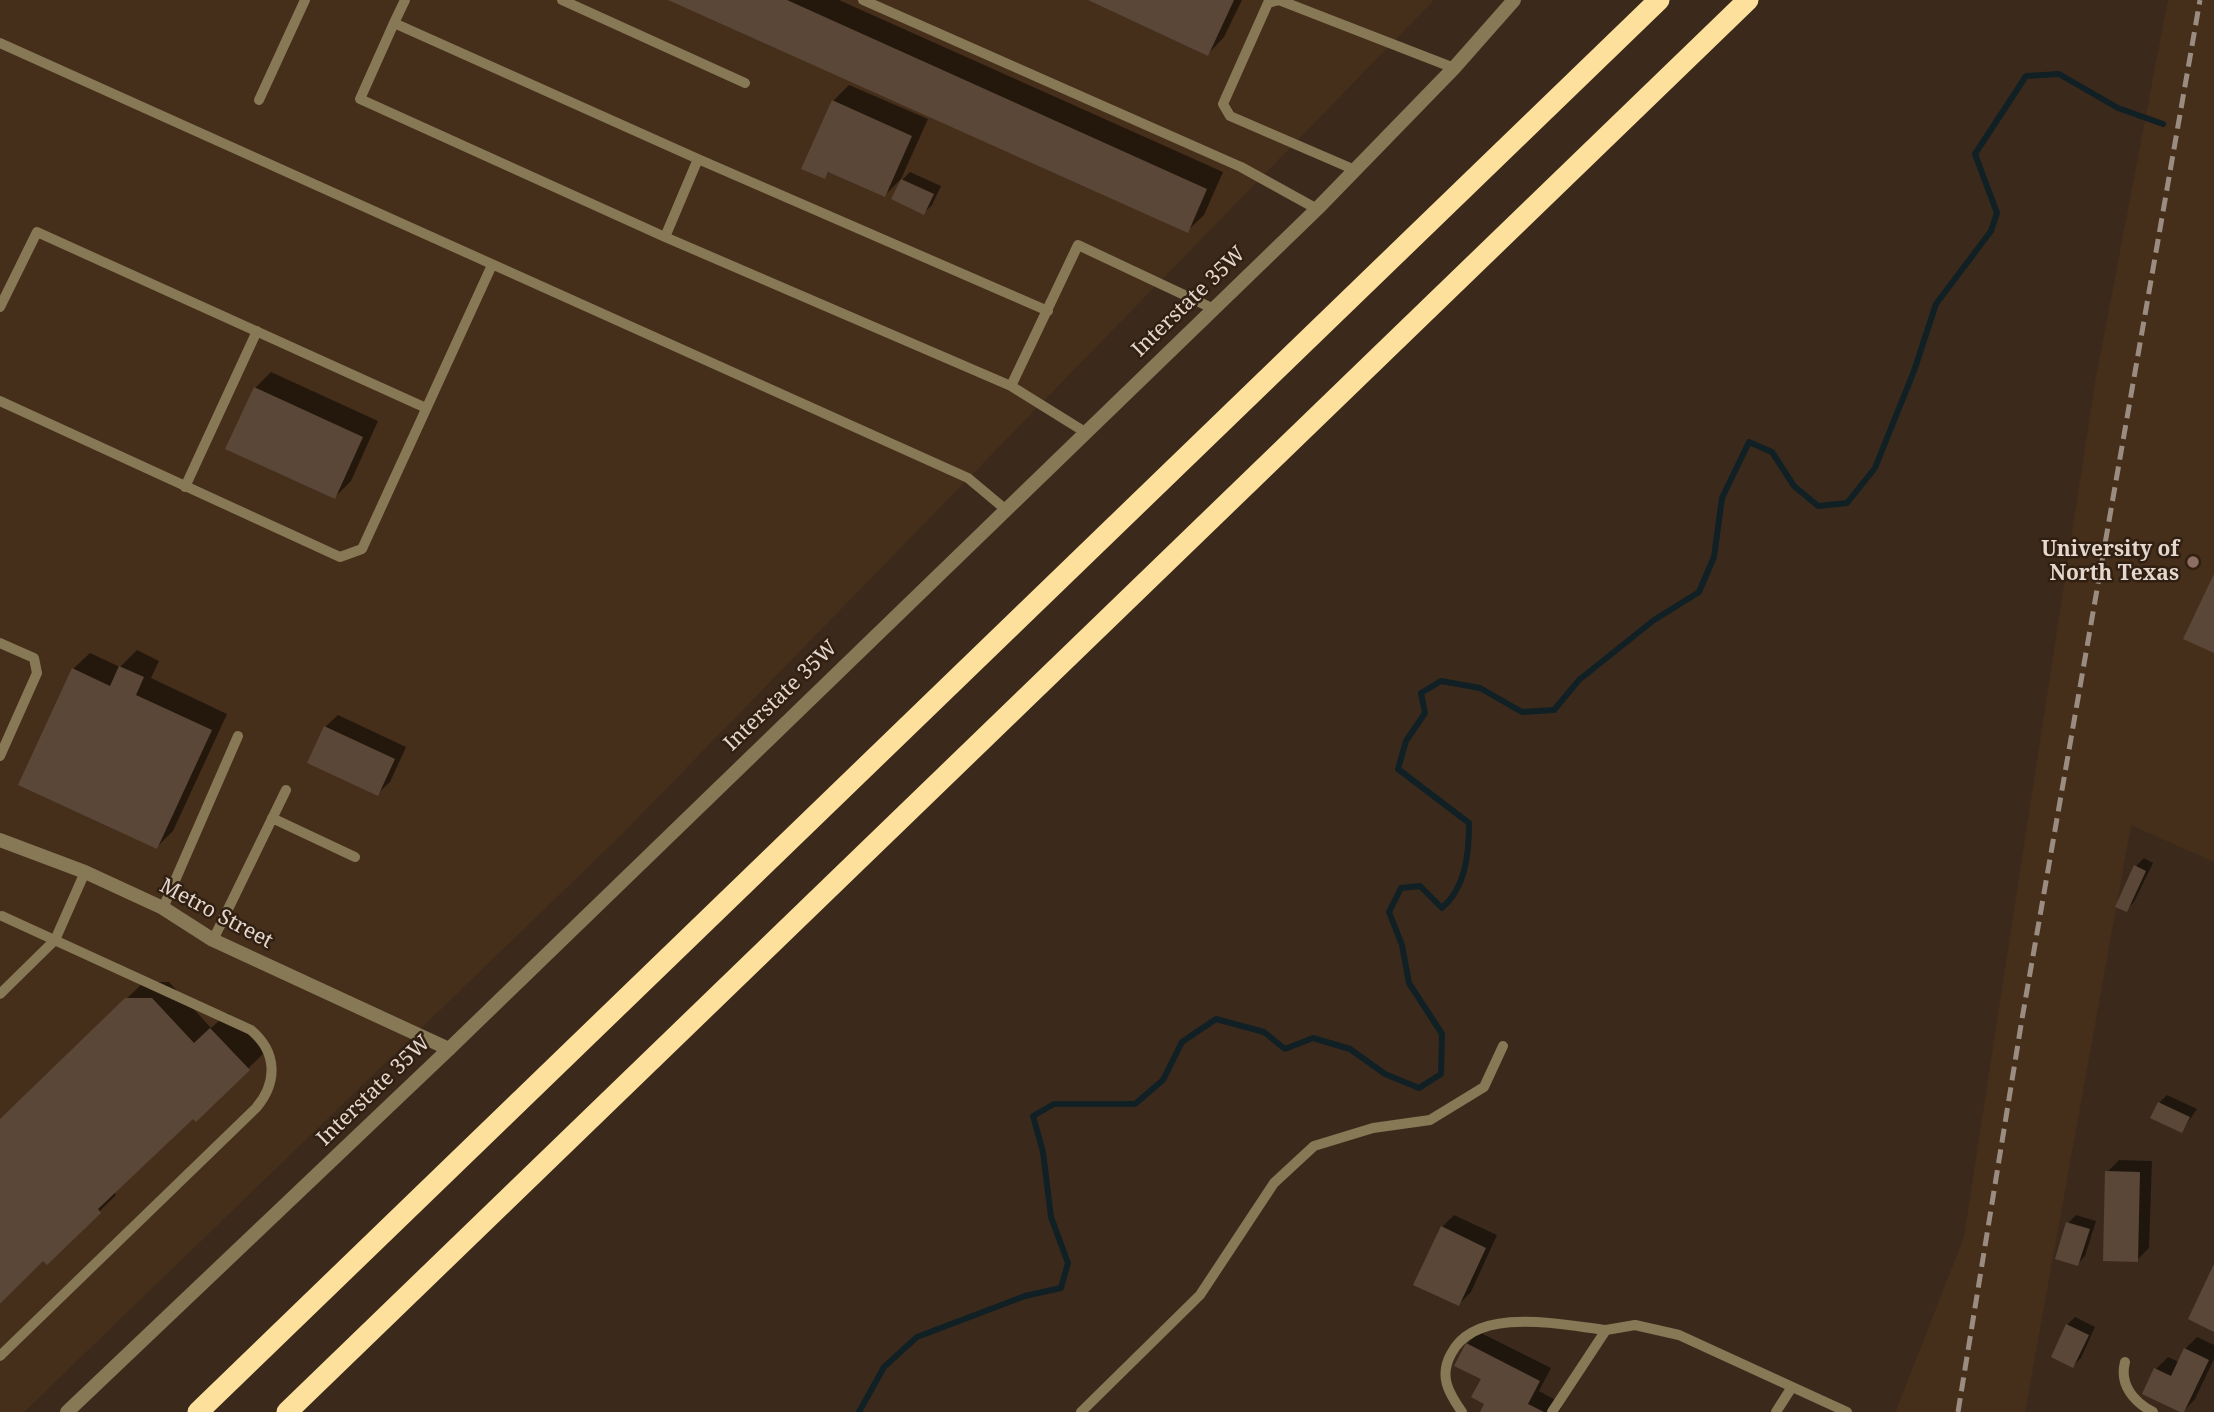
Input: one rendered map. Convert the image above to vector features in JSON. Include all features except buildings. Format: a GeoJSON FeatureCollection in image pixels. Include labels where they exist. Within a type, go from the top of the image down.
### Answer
{"type":"FeatureCollection","features":[{"type":"Feature","properties":{"kind":"highway"},"geometry":{"type":"LineString","coordinates":[[198,1412],[1659,0]]}},
{"type":"Feature","properties":{"kind":"highway"},"geometry":{"type":"LineString","coordinates":[[287,1412],[1748,0]]}},
{"type":"Feature","properties":{"kind":"street","name":"Interstate 35W"},"geometry":{"type":"LineString","coordinates":[[67,1412],[449,1049],[1317,209],[1454,68],[1514,0]]}},
{"type":"Feature","properties":{"kind":"street","name":"Metro Street"},"geometry":{"type":"LineString","coordinates":[[0,840],[85,872],[163,908],[213,940],[449,1049]]}},
{"type":"Feature","properties":{"kind":"lane"},"geometry":{"type":"LineString","coordinates":[[259,100],[305,0]]}},
{"type":"Feature","properties":{"kind":"lane"},"geometry":{"type":"LineString","coordinates":[[404,0],[360,99],[665,237],[1011,386],[1085,432]]}},
{"type":"Feature","properties":{"kind":"lane"},"geometry":{"type":"LineString","coordinates":[[562,0],[746,83]]}},
{"type":"Feature","properties":{"kind":"lane"},"geometry":{"type":"LineString","coordinates":[[863,0],[1241,167],[1317,209]]}},
{"type":"Feature","properties":{"kind":"lane"},"geometry":{"type":"LineString","coordinates":[[1355,170],[1230,116],[1223,104],[1268,4],[1279,0],[1454,68]]}},
{"type":"Feature","properties":{"kind":"lane"},"geometry":{"type":"LineString","coordinates":[[394,23],[1048,311]]}},
{"type":"Feature","properties":{"kind":"lane"},"geometry":{"type":"LineString","coordinates":[[0,43],[968,478],[1005,509]]}},
{"type":"Feature","properties":{"kind":"lane"},"geometry":{"type":"LineString","coordinates":[[665,237],[698,159]]}},
{"type":"Feature","properties":{"kind":"lane"},"geometry":{"type":"LineString","coordinates":[[0,307],[37,232],[426,408]]}},
{"type":"Feature","properties":{"kind":"lane"},"geometry":{"type":"LineString","coordinates":[[1011,386],[1077,245],[1214,309]]}},
{"type":"Feature","properties":{"kind":"lane"},"geometry":{"type":"LineString","coordinates":[[0,401],[341,558],[362,549],[492,265]]}},
{"type":"Feature","properties":{"kind":"lane"},"geometry":{"type":"LineString","coordinates":[[185,487],[257,331]]}},
{"type":"Feature","properties":{"kind":"lane"},"geometry":{"type":"LineString","coordinates":[[0,643],[34,658],[37,673],[0,757]]}},
{"type":"Feature","properties":{"kind":"lane"},"geometry":{"type":"LineString","coordinates":[[163,908],[238,736]]}},
{"type":"Feature","properties":{"kind":"lane"},"geometry":{"type":"LineString","coordinates":[[213,940],[286,790]]}},
{"type":"Feature","properties":{"kind":"lane"},"geometry":{"type":"LineString","coordinates":[[272,818],[355,857]]}},
{"type":"Feature","properties":{"kind":"lane"},"geometry":{"type":"LineString","coordinates":[[0,994],[55,940],[85,872]]}},
{"type":"Feature","properties":{"kind":"lane"},"geometry":{"type":"LineString","coordinates":[[0,1356],[256,1108],[263,1100],[271,1078],[269,1050],[251,1030],[2,916]]}},
{"type":"Feature","properties":{"kind":"lane"},"geometry":{"type":"LineString","coordinates":[[1081,1412],[1200,1295],[1274,1183],[1314,1146],[1373,1128],[1430,1119],[1484,1087],[1503,1046]]}},
{"type":"Feature","properties":{"kind":"lane"},"geometry":{"type":"LineString","coordinates":[[1462,1412],[1444,1381],[1444,1368],[1455,1345],[1469,1333],[1502,1323],[1528,1321],[1606,1330],[1635,1325],[1679,1335],[1847,1412]]}},
{"type":"Feature","properties":{"kind":"lane"},"geometry":{"type":"LineString","coordinates":[[1552,1412],[1606,1330]]}},
{"type":"Feature","properties":{"kind":"lane"},"geometry":{"type":"LineString","coordinates":[[2125,1362],[2122,1373],[2126,1386],[2141,1405],[2153,1412]]}},
{"type":"Feature","properties":{"kind":"lane"},"geometry":{"type":"LineString","coordinates":[[1776,1412],[1792,1387]]}},
{"type":"Feature","properties":{"kind":"shaded area"},"geometry":{"type":"Polygon","coordinates":[[[0,0],[1434,0],[620,836],[24,1412],[0,1412],[0,0]]]}},
{"type":"Feature","properties":{"kind":"shaded area"},"geometry":{"type":"Polygon","coordinates":[[[2168,0],[2214,0],[2214,862],[2131,825],[2025,1412],[1898,1412],[1896,1411],[1964,1237],[2095,383],[2168,0]]]}},
{"type":"Feature","properties":{"kind":"waterway"},"geometry":{"type":"LineString","coordinates":[[859,1412],[884,1367],[917,1337],[1025,1296],[1061,1288],[1068,1263],[1051,1217],[1043,1152],[1033,1116],[1054,1104],[1135,1104],[1163,1080],[1182,1042],[1216,1019],[1264,1032],[1285,1049],[1313,1038],[1350,1049],[1385,1074],[1419,1088],[1441,1074],[1442,1034],[1409,983],[1402,945],[1389,912],[1401,888],[1420,886],[1442,908],[1456,890],[1467,858],[1469,823],[1398,769],[1406,741],[1425,713],[1421,693],[1441,681],[1480,688],[1522,712],[1554,710],[1579,680],[1654,620],[1699,592],[1714,557],[1722,498],[1749,442],[1772,452],[1794,486],[1818,506],[1847,503],[1875,468],[1914,371],[1936,304],[1991,231],[1997,213],[1975,154],[2026,76],[2059,74],[2118,108],[2163,124]]}},
{"type":"Feature","properties":{"kind":"railway"},"geometry":{"type":"LineString","coordinates":[[1958,1412],[2022,1019],[2200,0]]}},
{"type":"Feature","properties":{"kind":"place","name":"University of North Texas"},"geometry":{"type":"Point","coordinates":[2193,562]}}]}
